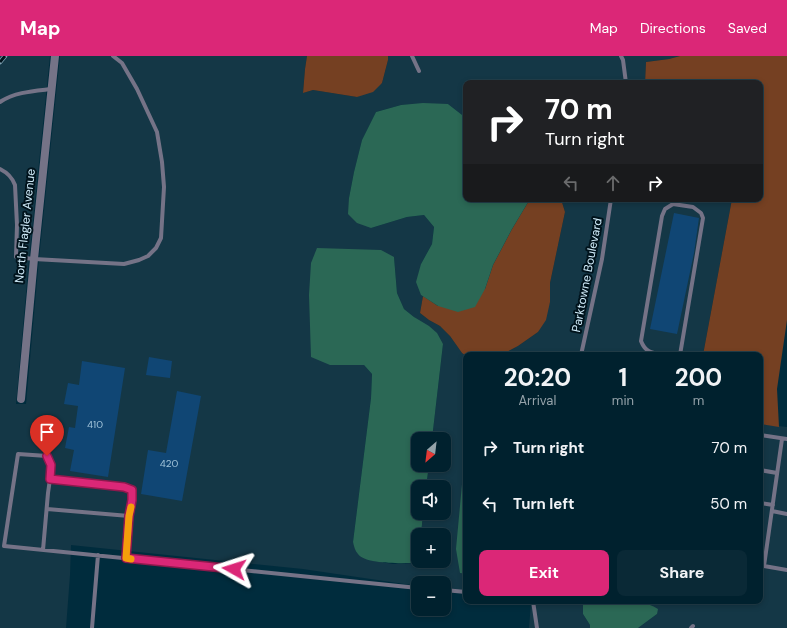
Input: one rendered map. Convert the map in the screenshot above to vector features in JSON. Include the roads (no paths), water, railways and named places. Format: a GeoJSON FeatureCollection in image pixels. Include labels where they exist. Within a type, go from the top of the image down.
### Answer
{"type":"FeatureCollection","features":[{"type":"Feature","properties":{"kind":"street","name":"North Flagler Avenue"},"geometry":{"type":"LineString","coordinates":[[21,399],[55,56]]}},
{"type":"Feature","properties":{"kind":"lane"},"geometry":{"type":"LineString","coordinates":[[0,170],[13,179],[15,185],[17,225],[16,257],[124,264],[148,256],[156,248],[161,238],[164,187],[157,132],[138,89],[122,63],[113,56]]}},
{"type":"Feature","properties":{"kind":"lane"},"geometry":{"type":"LineString","coordinates":[[412,56],[419,71]]}},
{"type":"Feature","properties":{"kind":"lane"},"geometry":{"type":"LineString","coordinates":[[622,56],[626,80]]}},
{"type":"Feature","properties":{"kind":"lane"},"geometry":{"type":"LineString","coordinates":[[0,102],[15,95],[37,90],[51,89]]}},
{"type":"Feature","properties":{"kind":"lane","name":"Parktowne Boulevard"},"geometry":{"type":"LineString","coordinates":[[582,352],[602,259],[611,202]]}},
{"type":"Feature","properties":{"kind":"lane"},"geometry":{"type":"LineString","coordinates":[[650,352],[643,347],[641,341],[662,216],[666,209],[673,204],[693,207],[701,212],[703,218],[681,352]]}},
{"type":"Feature","properties":{"kind":"lane"},"geometry":{"type":"LineString","coordinates":[[763,436],[787,440]]}},
{"type":"Feature","properties":{"kind":"lane"},"geometry":{"type":"LineString","coordinates":[[782,439],[764,566],[787,570]]}},
{"type":"Feature","properties":{"kind":"lane"},"geometry":{"type":"LineString","coordinates":[[43,550],[51,465],[47,456],[18,454],[4,546],[43,550],[98,555],[411,587]]}},
{"type":"Feature","properties":{"kind":"lane"},"geometry":{"type":"LineString","coordinates":[[763,471],[777,473]]}},
{"type":"Feature","properties":{"kind":"lane"},"geometry":{"type":"LineString","coordinates":[[50,479],[124,487],[132,490],[126,558]]}},
{"type":"Feature","properties":{"kind":"lane"},"geometry":{"type":"LineString","coordinates":[[763,503],[773,505]]}},
{"type":"Feature","properties":{"kind":"lane"},"geometry":{"type":"LineString","coordinates":[[47,509],[129,516]]}},
{"type":"Feature","properties":{"kind":"lane"},"geometry":{"type":"LineString","coordinates":[[772,511],[787,514]]}},
{"type":"Feature","properties":{"kind":"lane"},"geometry":{"type":"LineString","coordinates":[[92,628],[98,555]]}},
{"type":"Feature","properties":{"kind":"lane"},"geometry":{"type":"LineString","coordinates":[[451,591],[463,592]]}},
{"type":"Feature","properties":{"kind":"lane"},"geometry":{"type":"LineString","coordinates":[[533,604],[537,628]]}},
{"type":"Feature","properties":{"kind":"railway"},"geometry":{"type":"LineString","coordinates":[[0,62],[5,56]]}}]}
